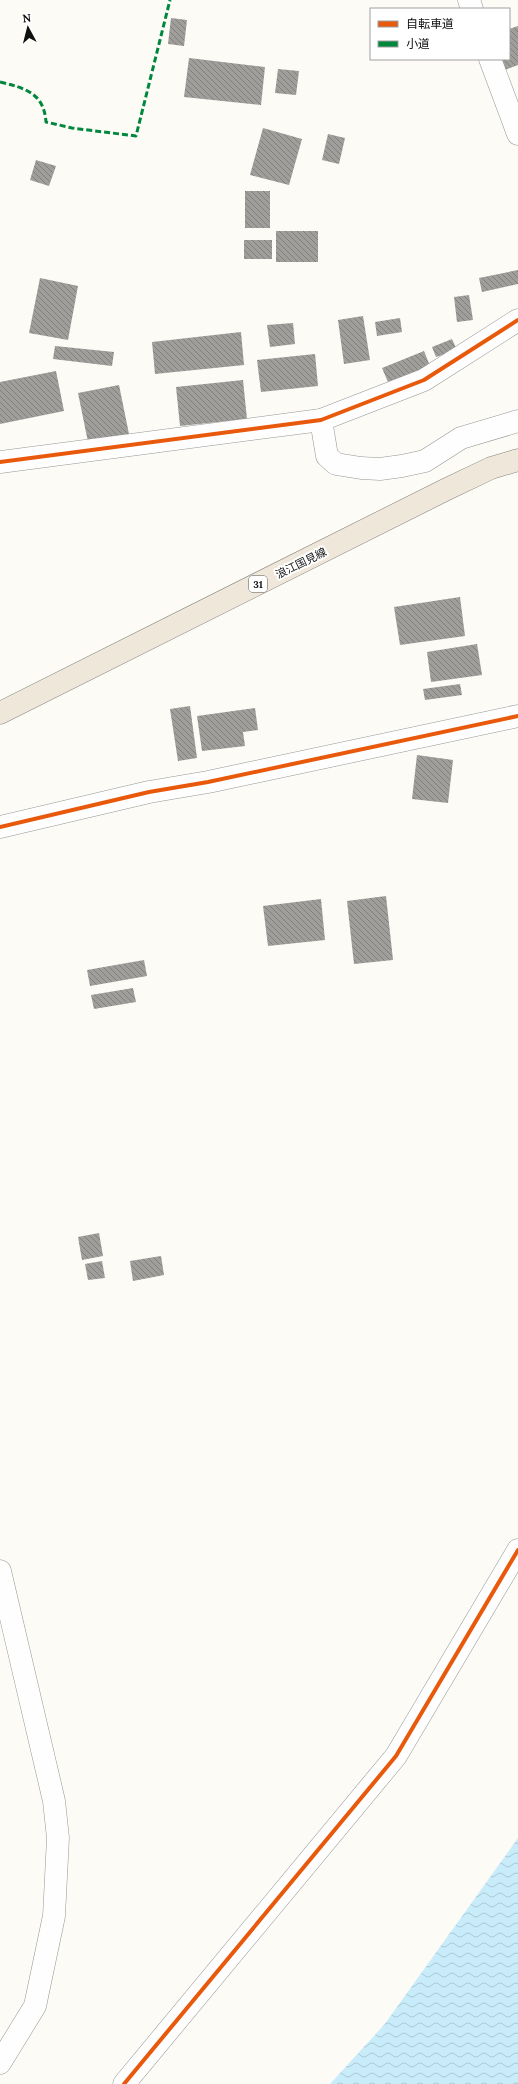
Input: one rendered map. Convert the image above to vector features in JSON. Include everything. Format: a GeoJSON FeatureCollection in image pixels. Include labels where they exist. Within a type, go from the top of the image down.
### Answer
{"type":"FeatureCollection","features":[{"type":"Feature","properties":{"kind":"main road","name":"浪江国見線"},"geometry":{"type":"LineString","coordinates":[[0,713],[478,474],[491,468],[518,460]]}},
{"type":"Feature","properties":{"kind":"street"},"geometry":{"type":"LineString","coordinates":[[490,60],[518,134]]}},
{"type":"Feature","properties":{"kind":"street"},"geometry":{"type":"LineString","coordinates":[[0,462],[321,420],[424,380],[518,320]]}},
{"type":"Feature","properties":{"kind":"street"},"geometry":{"type":"LineString","coordinates":[[321,420],[327,456],[336,464],[380,469],[425,461],[462,438],[518,421]]}},
{"type":"Feature","properties":{"kind":"street"},"geometry":{"type":"LineString","coordinates":[[0,827],[149,792],[208,782],[518,716]]}},
{"type":"Feature","properties":{"kind":"street"},"geometry":{"type":"LineString","coordinates":[[124,2084],[396,1756],[518,1550]]}},
{"type":"Feature","properties":{"kind":"street"},"geometry":{"type":"LineString","coordinates":[[0,1571],[54,1801],[58,1838],[54,1916],[35,2006],[0,2063]]}},
{"type":"Feature","properties":{"kind":"water"},"geometry":{"type":"Polygon","coordinates":[[[518,1838],[518,2084],[330,2084],[384,2025],[518,1838]]]}},
{"type":"Feature","properties":{"kind":"building"},"geometry":{"type":"Polygon","coordinates":[[[171,18],[187,20],[184,46],[168,44],[171,18]]]}},
{"type":"Feature","properties":{"kind":"building"},"geometry":{"type":"Polygon","coordinates":[[[518,26],[518,65],[505,70],[501,60],[510,60],[510,29],[518,26]]]}},
{"type":"Feature","properties":{"kind":"building"},"geometry":{"type":"Polygon","coordinates":[[[189,58],[265,67],[261,105],[184,97],[189,58]]]}},
{"type":"Feature","properties":{"kind":"building"},"geometry":{"type":"Polygon","coordinates":[[[278,69],[299,71],[296,95],[275,93],[278,69]]]}},
{"type":"Feature","properties":{"kind":"building"},"geometry":{"type":"Polygon","coordinates":[[[263,128],[302,139],[289,185],[250,175],[263,128]]]}},
{"type":"Feature","properties":{"kind":"building"},"geometry":{"type":"Polygon","coordinates":[[[328,134],[345,138],[339,164],[322,160],[328,134]]]}},
{"type":"Feature","properties":{"kind":"building"},"geometry":{"type":"Polygon","coordinates":[[[36,160],[56,166],[49,186],[30,180],[36,160]]]}},
{"type":"Feature","properties":{"kind":"building"},"geometry":{"type":"Polygon","coordinates":[[[245,191],[270,191],[270,228],[245,228],[245,191]]]}},
{"type":"Feature","properties":{"kind":"building"},"geometry":{"type":"Polygon","coordinates":[[[276,231],[318,231],[318,262],[276,262],[276,231]]]}},
{"type":"Feature","properties":{"kind":"building"},"geometry":{"type":"Polygon","coordinates":[[[244,240],[272,240],[272,259],[244,259],[244,240]]]}},
{"type":"Feature","properties":{"kind":"building"},"geometry":{"type":"Polygon","coordinates":[[[518,270],[518,284],[482,292],[479,278],[518,270]]]}},
{"type":"Feature","properties":{"kind":"building"},"geometry":{"type":"Polygon","coordinates":[[[40,278],[78,286],[68,340],[29,333],[40,278]]]}},
{"type":"Feature","properties":{"kind":"building"},"geometry":{"type":"Polygon","coordinates":[[[469,295],[473,320],[457,322],[454,297],[469,295]]]}},
{"type":"Feature","properties":{"kind":"building"},"geometry":{"type":"Polygon","coordinates":[[[363,316],[370,360],[344,364],[338,320],[363,316]]]}},
{"type":"Feature","properties":{"kind":"building"},"geometry":{"type":"Polygon","coordinates":[[[400,318],[402,332],[377,336],[375,322],[400,318]]]}},
{"type":"Feature","properties":{"kind":"building"},"geometry":{"type":"Polygon","coordinates":[[[293,323],[295,344],[270,347],[267,325],[293,323]]]}},
{"type":"Feature","properties":{"kind":"building"},"geometry":{"type":"Polygon","coordinates":[[[241,332],[244,365],[155,374],[152,342],[241,332]]]}},
{"type":"Feature","properties":{"kind":"building"},"geometry":{"type":"Polygon","coordinates":[[[452,339],[457,350],[436,357],[432,347],[452,339]]]}},
{"type":"Feature","properties":{"kind":"building"},"geometry":{"type":"Polygon","coordinates":[[[55,346],[114,352],[112,366],[53,359],[55,346]]]}},
{"type":"Feature","properties":{"kind":"building"},"geometry":{"type":"Polygon","coordinates":[[[424,351],[430,366],[388,382],[382,368],[424,351]]]}},
{"type":"Feature","properties":{"kind":"building"},"geometry":{"type":"Polygon","coordinates":[[[315,354],[318,386],[261,392],[257,360],[315,354]]]}},
{"type":"Feature","properties":{"kind":"building"},"geometry":{"type":"Polygon","coordinates":[[[56,371],[64,411],[0,424],[0,382],[56,371]]]}},
{"type":"Feature","properties":{"kind":"building"},"geometry":{"type":"Polygon","coordinates":[[[243,380],[247,419],[180,426],[176,387],[243,380]]]}},
{"type":"Feature","properties":{"kind":"building"},"geometry":{"type":"Polygon","coordinates":[[[119,385],[129,434],[88,442],[78,393],[119,385]]]}},
{"type":"Feature","properties":{"kind":"building"},"geometry":{"type":"Polygon","coordinates":[[[460,597],[465,636],[400,645],[394,607],[460,597]]]}},
{"type":"Feature","properties":{"kind":"building"},"geometry":{"type":"Polygon","coordinates":[[[477,644],[482,675],[431,682],[427,652],[477,644]]]}},
{"type":"Feature","properties":{"kind":"building"},"geometry":{"type":"Polygon","coordinates":[[[460,684],[462,695],[425,700],[423,689],[460,684]]]}},
{"type":"Feature","properties":{"kind":"building"},"geometry":{"type":"Polygon","coordinates":[[[190,706],[197,758],[178,761],[170,709],[190,706]]]}},
{"type":"Feature","properties":{"kind":"building"},"geometry":{"type":"Polygon","coordinates":[[[255,708],[258,730],[243,732],[245,746],[202,751],[197,716],[255,708]]]}},
{"type":"Feature","properties":{"kind":"building"},"geometry":{"type":"Polygon","coordinates":[[[417,755],[453,760],[448,803],[412,799],[417,755]]]}},
{"type":"Feature","properties":{"kind":"building"},"geometry":{"type":"Polygon","coordinates":[[[386,896],[393,960],[354,964],[347,901],[386,896]]]}},
{"type":"Feature","properties":{"kind":"building"},"geometry":{"type":"Polygon","coordinates":[[[321,899],[325,940],[268,946],[263,906],[321,899]]]}},
{"type":"Feature","properties":{"kind":"building"},"geometry":{"type":"Polygon","coordinates":[[[144,960],[147,976],[90,986],[87,970],[144,960]]]}},
{"type":"Feature","properties":{"kind":"building"},"geometry":{"type":"Polygon","coordinates":[[[133,988],[136,1002],[94,1009],[91,995],[133,988]]]}},
{"type":"Feature","properties":{"kind":"building"},"geometry":{"type":"Polygon","coordinates":[[[99,1233],[103,1256],[82,1260],[78,1237],[99,1233]]]}},
{"type":"Feature","properties":{"kind":"building"},"geometry":{"type":"Polygon","coordinates":[[[161,1256],[164,1275],[133,1281],[130,1261],[161,1256]]]}},
{"type":"Feature","properties":{"kind":"building"},"geometry":{"type":"Polygon","coordinates":[[[102,1261],[105,1278],[88,1280],[85,1264],[102,1261]]]}},
{"type":"Feature","properties":{"kind":"marked path"},"geometry":{"type":"LineString","coordinates":[[0,82],[32,93],[41,104],[46,122],[72,128],[136,136],[170,0]]}},
{"type":"Feature","properties":{"kind":"cycle path"},"geometry":{"type":"LineString","coordinates":[[0,462],[321,420],[424,380],[518,320]]}},
{"type":"Feature","properties":{"kind":"cycle path"},"geometry":{"type":"LineString","coordinates":[[0,827],[149,792],[208,782],[518,716]]}},
{"type":"Feature","properties":{"kind":"cycle path"},"geometry":{"type":"LineString","coordinates":[[124,2084],[396,1756],[518,1550]]}}]}
